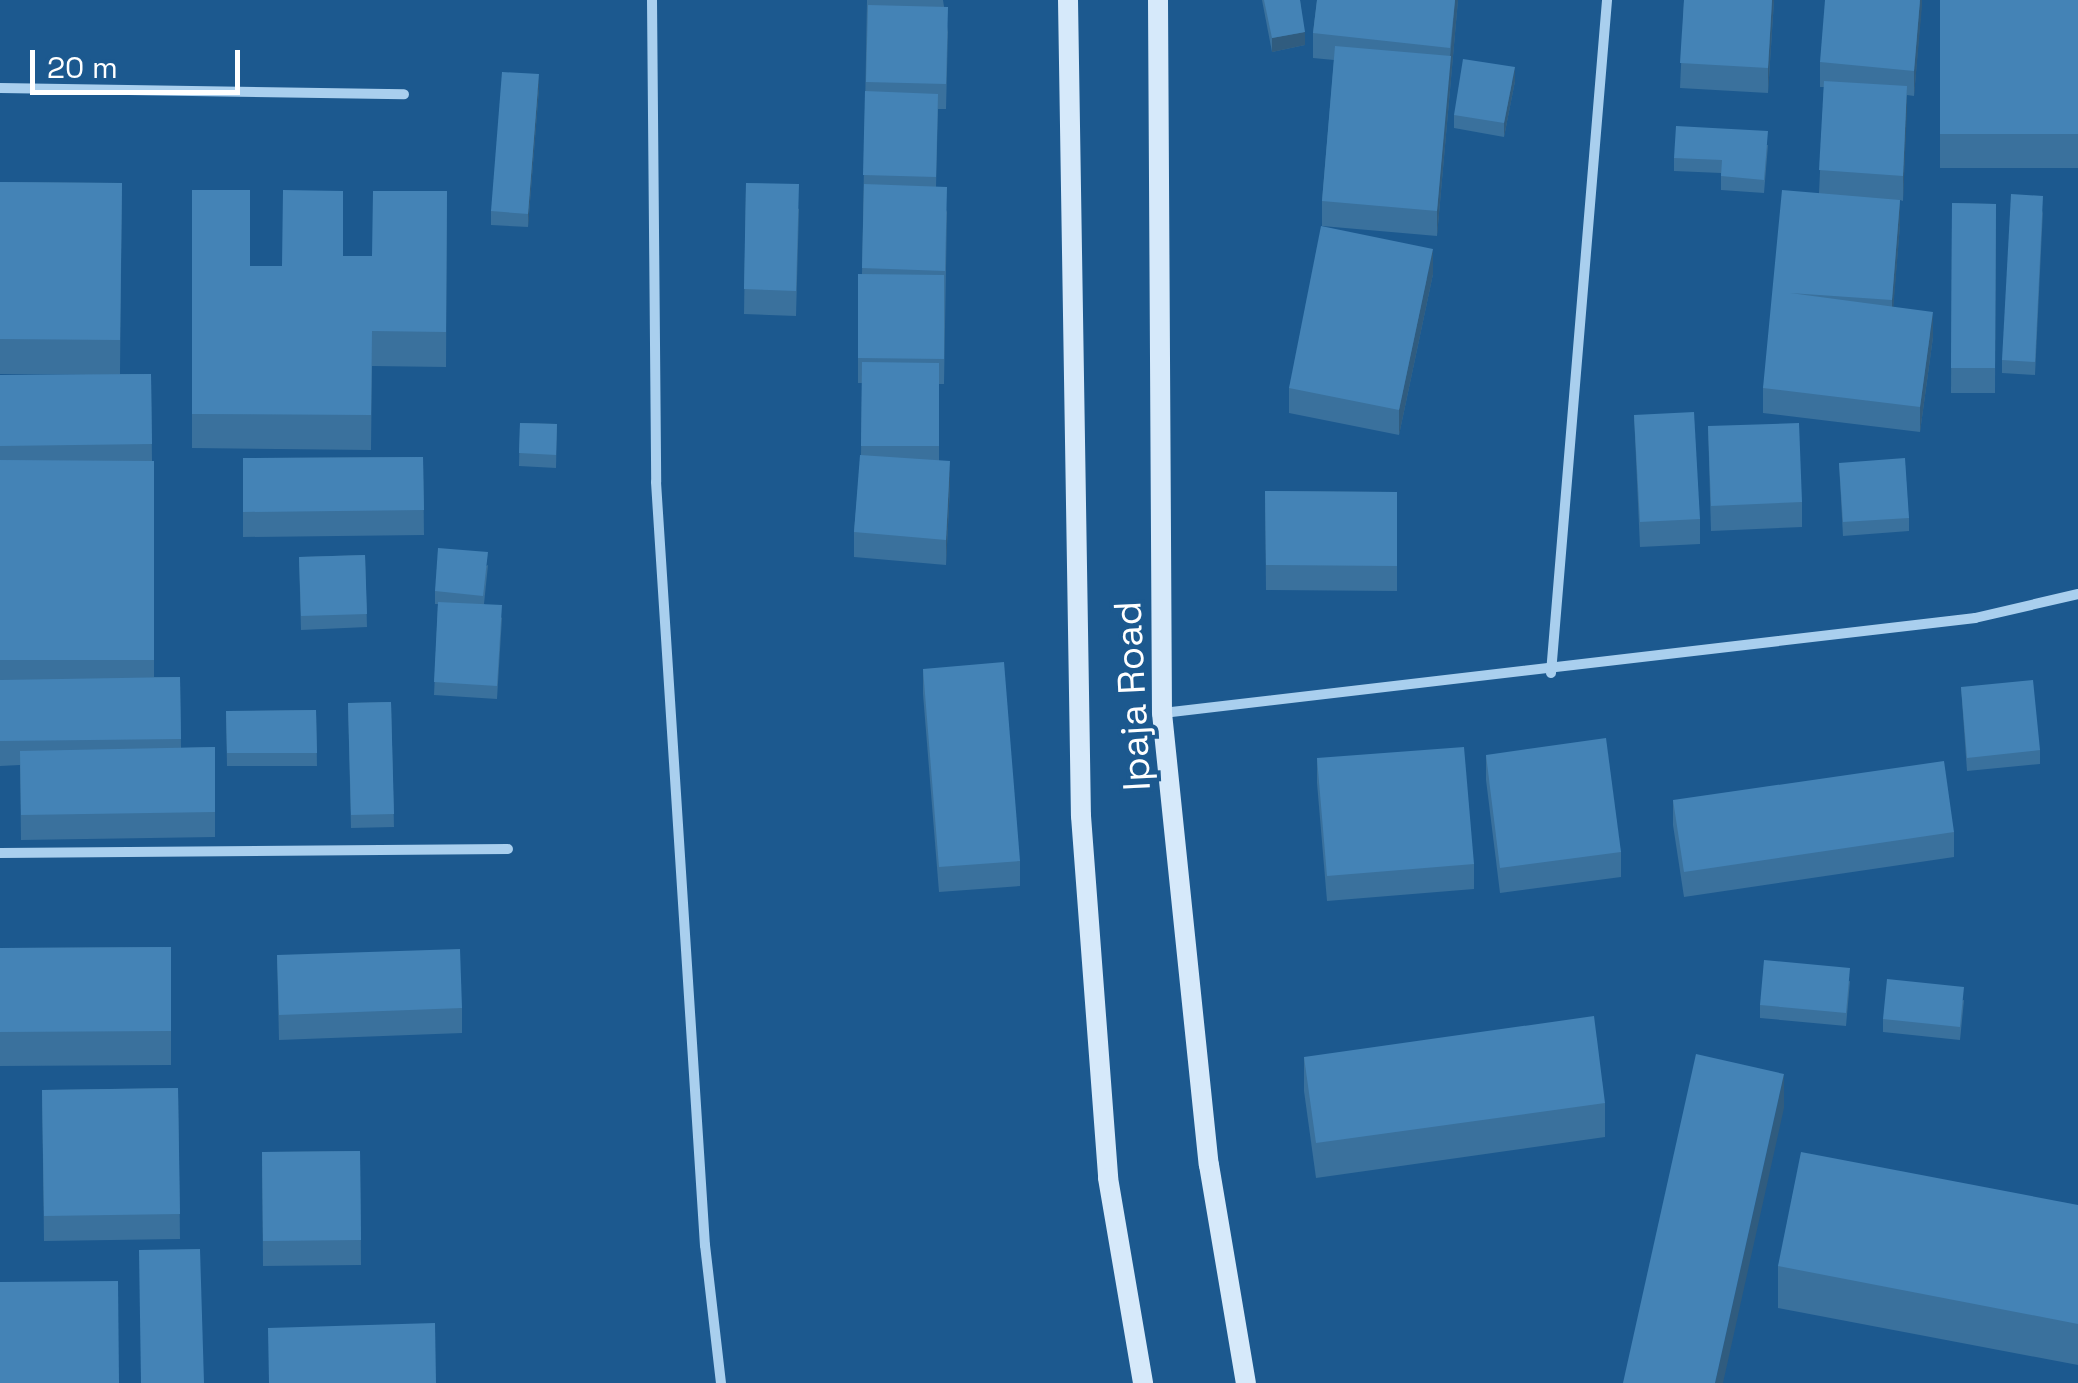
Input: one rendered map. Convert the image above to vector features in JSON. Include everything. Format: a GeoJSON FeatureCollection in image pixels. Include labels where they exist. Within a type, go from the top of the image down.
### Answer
{"type":"FeatureCollection","features":[{"type":"Feature","properties":{"kind":"main road","name":"Ipaja Road"},"geometry":{"type":"LineString","coordinates":[[1068,0],[1081,816],[1108,1178],[1143,1383]]}},
{"type":"Feature","properties":{"kind":"main road","name":"Ipaja Road"},"geometry":{"type":"LineString","coordinates":[[1158,0],[1162,713],[1208,1165],[1246,1383]]}},
{"type":"Feature","properties":{"kind":"street"},"geometry":{"type":"LineString","coordinates":[[652,0],[656,482],[705,1245],[722,1383]]}},
{"type":"Feature","properties":{"kind":"street"},"geometry":{"type":"LineString","coordinates":[[1552,672],[1607,0]]}},
{"type":"Feature","properties":{"kind":"street"},"geometry":{"type":"LineString","coordinates":[[0,88],[404,94]]}},
{"type":"Feature","properties":{"kind":"street"},"geometry":{"type":"LineString","coordinates":[[1162,713],[1552,672],[1975,618],[2078,594]]}},
{"type":"Feature","properties":{"kind":"street"},"geometry":{"type":"LineString","coordinates":[[0,853],[508,849]]}},
{"type":"Feature","properties":{"kind":"building"},"geometry":{"type":"Polygon","coordinates":[[[1264,0],[1300,0],[1305,32],[1272,38],[1264,0]]]}},
{"type":"Feature","properties":{"kind":"building"},"geometry":{"type":"Polygon","coordinates":[[[1317,0],[1455,0],[1450,48],[1313,33],[1317,0]]]}},
{"type":"Feature","properties":{"kind":"building"},"geometry":{"type":"Polygon","coordinates":[[[1684,0],[1772,0],[1768,68],[1680,63],[1684,0]]]}},
{"type":"Feature","properties":{"kind":"building"},"geometry":{"type":"Polygon","coordinates":[[[1825,0],[1920,0],[1914,71],[1820,62],[1825,0]]]}},
{"type":"Feature","properties":{"kind":"building"},"geometry":{"type":"Polygon","coordinates":[[[1940,0],[2078,0],[2078,134],[1940,134],[1940,0]]]}},
{"type":"Feature","properties":{"kind":"building"},"geometry":{"type":"Polygon","coordinates":[[[868,5],[948,7],[946,84],[866,82],[868,5]]]}},
{"type":"Feature","properties":{"kind":"building"},"geometry":{"type":"Polygon","coordinates":[[[1335,46],[1451,56],[1437,211],[1322,201],[1335,46]]]}},
{"type":"Feature","properties":{"kind":"building"},"geometry":{"type":"Polygon","coordinates":[[[1463,59],[1515,67],[1504,123],[1454,115],[1463,59]]]}},
{"type":"Feature","properties":{"kind":"building"},"geometry":{"type":"Polygon","coordinates":[[[502,72],[539,74],[528,214],[491,211],[502,72]]]}},
{"type":"Feature","properties":{"kind":"building"},"geometry":{"type":"Polygon","coordinates":[[[1824,81],[1907,86],[1903,176],[1819,170],[1824,81]]]}},
{"type":"Feature","properties":{"kind":"building"},"geometry":{"type":"Polygon","coordinates":[[[865,91],[938,94],[936,177],[863,175],[865,91]]]}},
{"type":"Feature","properties":{"kind":"building"},"geometry":{"type":"Polygon","coordinates":[[[1676,126],[1768,131],[1764,180],[1721,176],[1722,160],[1674,158],[1676,126]]]}},
{"type":"Feature","properties":{"kind":"building"},"geometry":{"type":"Polygon","coordinates":[[[0,182],[122,183],[120,340],[0,339],[0,182]]]}},
{"type":"Feature","properties":{"kind":"building"},"geometry":{"type":"Polygon","coordinates":[[[746,183],[799,184],[796,291],[744,289],[746,183]]]}},
{"type":"Feature","properties":{"kind":"building"},"geometry":{"type":"Polygon","coordinates":[[[864,184],[947,187],[945,271],[862,268],[864,184]]]}},
{"type":"Feature","properties":{"kind":"building"},"geometry":{"type":"Polygon","coordinates":[[[192,190],[250,190],[250,266],[282,266],[283,190],[343,191],[343,256],[372,256],[373,191],[447,191],[446,332],[372,331],[371,415],[192,414],[192,190]]]}},
{"type":"Feature","properties":{"kind":"building"},"geometry":{"type":"Polygon","coordinates":[[[1782,190],[1900,200],[1892,300],[1790,293],[1933,312],[1920,407],[1763,388],[1782,190]]]}},
{"type":"Feature","properties":{"kind":"building"},"geometry":{"type":"Polygon","coordinates":[[[2011,194],[2043,196],[2035,362],[2002,360],[2011,194]]]}},
{"type":"Feature","properties":{"kind":"building"},"geometry":{"type":"Polygon","coordinates":[[[1952,203],[1996,204],[1995,368],[1951,368],[1952,203]]]}},
{"type":"Feature","properties":{"kind":"building"},"geometry":{"type":"Polygon","coordinates":[[[1321,226],[1433,249],[1399,410],[1289,388],[1321,226]]]}},
{"type":"Feature","properties":{"kind":"building"},"geometry":{"type":"Polygon","coordinates":[[[858,274],[944,275],[944,359],[858,358],[858,274]]]}},
{"type":"Feature","properties":{"kind":"building"},"geometry":{"type":"Polygon","coordinates":[[[862,362],[939,363],[939,446],[861,446],[862,362]]]}},
{"type":"Feature","properties":{"kind":"building"},"geometry":{"type":"Polygon","coordinates":[[[151,374],[152,444],[0,446],[0,375],[151,374]]]}},
{"type":"Feature","properties":{"kind":"building"},"geometry":{"type":"Polygon","coordinates":[[[1694,412],[1700,519],[1640,522],[1634,415],[1694,412]]]}},
{"type":"Feature","properties":{"kind":"building"},"geometry":{"type":"Polygon","coordinates":[[[520,423],[557,424],[556,455],[519,453],[520,423]]]}},
{"type":"Feature","properties":{"kind":"building"},"geometry":{"type":"Polygon","coordinates":[[[1799,423],[1802,502],[1711,506],[1708,426],[1799,423]]]}},
{"type":"Feature","properties":{"kind":"building"},"geometry":{"type":"Polygon","coordinates":[[[860,455],[950,461],[946,540],[854,532],[860,455]]]}},
{"type":"Feature","properties":{"kind":"building"},"geometry":{"type":"Polygon","coordinates":[[[423,457],[424,510],[243,512],[243,458],[423,457]]]}},
{"type":"Feature","properties":{"kind":"building"},"geometry":{"type":"Polygon","coordinates":[[[1905,458],[1909,518],[1843,522],[1839,463],[1905,458]]]}},
{"type":"Feature","properties":{"kind":"building"},"geometry":{"type":"Polygon","coordinates":[[[0,460],[154,461],[154,660],[0,660],[0,460]]]}},
{"type":"Feature","properties":{"kind":"building"},"geometry":{"type":"Polygon","coordinates":[[[1265,491],[1397,492],[1397,566],[1266,565],[1265,491]]]}},
{"type":"Feature","properties":{"kind":"building"},"geometry":{"type":"Polygon","coordinates":[[[438,548],[488,552],[483,596],[435,591],[438,548]]]}},
{"type":"Feature","properties":{"kind":"building"},"geometry":{"type":"Polygon","coordinates":[[[365,555],[367,614],[301,616],[299,557],[365,555]]]}},
{"type":"Feature","properties":{"kind":"building"},"geometry":{"type":"Polygon","coordinates":[[[438,602],[502,605],[497,686],[434,682],[438,602]]]}},
{"type":"Feature","properties":{"kind":"building"},"geometry":{"type":"Polygon","coordinates":[[[1004,662],[1020,861],[939,867],[923,669],[1004,662]]]}},
{"type":"Feature","properties":{"kind":"building"},"geometry":{"type":"Polygon","coordinates":[[[180,677],[181,739],[0,741],[0,680],[180,677]]]}},
{"type":"Feature","properties":{"kind":"building"},"geometry":{"type":"Polygon","coordinates":[[[2033,680],[2040,750],[1967,758],[1961,687],[2033,680]]]}},
{"type":"Feature","properties":{"kind":"building"},"geometry":{"type":"Polygon","coordinates":[[[391,702],[394,814],[351,815],[348,703],[391,702]]]}},
{"type":"Feature","properties":{"kind":"building"},"geometry":{"type":"Polygon","coordinates":[[[316,710],[317,753],[227,753],[226,711],[316,710]]]}},
{"type":"Feature","properties":{"kind":"building"},"geometry":{"type":"Polygon","coordinates":[[[1606,738],[1621,852],[1500,868],[1486,755],[1606,738]]]}},
{"type":"Feature","properties":{"kind":"building"},"geometry":{"type":"Polygon","coordinates":[[[215,747],[215,812],[21,815],[20,751],[215,747]]]}},
{"type":"Feature","properties":{"kind":"building"},"geometry":{"type":"Polygon","coordinates":[[[1464,747],[1474,864],[1327,876],[1317,758],[1464,747]]]}},
{"type":"Feature","properties":{"kind":"building"},"geometry":{"type":"Polygon","coordinates":[[[1944,761],[1954,832],[1684,872],[1673,800],[1944,761]]]}},
{"type":"Feature","properties":{"kind":"building"},"geometry":{"type":"Polygon","coordinates":[[[171,947],[171,1031],[0,1032],[0,948],[171,947]]]}},
{"type":"Feature","properties":{"kind":"building"},"geometry":{"type":"Polygon","coordinates":[[[460,949],[462,1008],[279,1015],[277,955],[460,949]]]}},
{"type":"Feature","properties":{"kind":"building"},"geometry":{"type":"Polygon","coordinates":[[[1764,960],[1850,968],[1846,1013],[1760,1005],[1764,960]]]}},
{"type":"Feature","properties":{"kind":"building"},"geometry":{"type":"Polygon","coordinates":[[[1887,979],[1964,987],[1960,1027],[1883,1019],[1887,979]]]}},
{"type":"Feature","properties":{"kind":"building"},"geometry":{"type":"Polygon","coordinates":[[[1594,1016],[1605,1103],[1316,1143],[1304,1057],[1594,1016]]]}},
{"type":"Feature","properties":{"kind":"building"},"geometry":{"type":"Polygon","coordinates":[[[1696,1054],[1784,1074],[1715,1383],[1623,1383],[1696,1054]]]}},
{"type":"Feature","properties":{"kind":"building"},"geometry":{"type":"Polygon","coordinates":[[[178,1088],[180,1214],[44,1216],[42,1090],[178,1088]]]}},
{"type":"Feature","properties":{"kind":"building"},"geometry":{"type":"Polygon","coordinates":[[[360,1151],[361,1240],[263,1241],[262,1152],[360,1151]]]}},
{"type":"Feature","properties":{"kind":"building"},"geometry":{"type":"Polygon","coordinates":[[[1801,1152],[2078,1205],[2078,1324],[1778,1266],[1801,1152]]]}},
{"type":"Feature","properties":{"kind":"building"},"geometry":{"type":"Polygon","coordinates":[[[200,1249],[204,1383],[141,1383],[139,1250],[200,1249]]]}},
{"type":"Feature","properties":{"kind":"building"},"geometry":{"type":"Polygon","coordinates":[[[118,1281],[119,1383],[0,1383],[0,1282],[118,1281]]]}},
{"type":"Feature","properties":{"kind":"building"},"geometry":{"type":"Polygon","coordinates":[[[435,1323],[436,1383],[269,1383],[268,1328],[435,1323]]]}}]}
